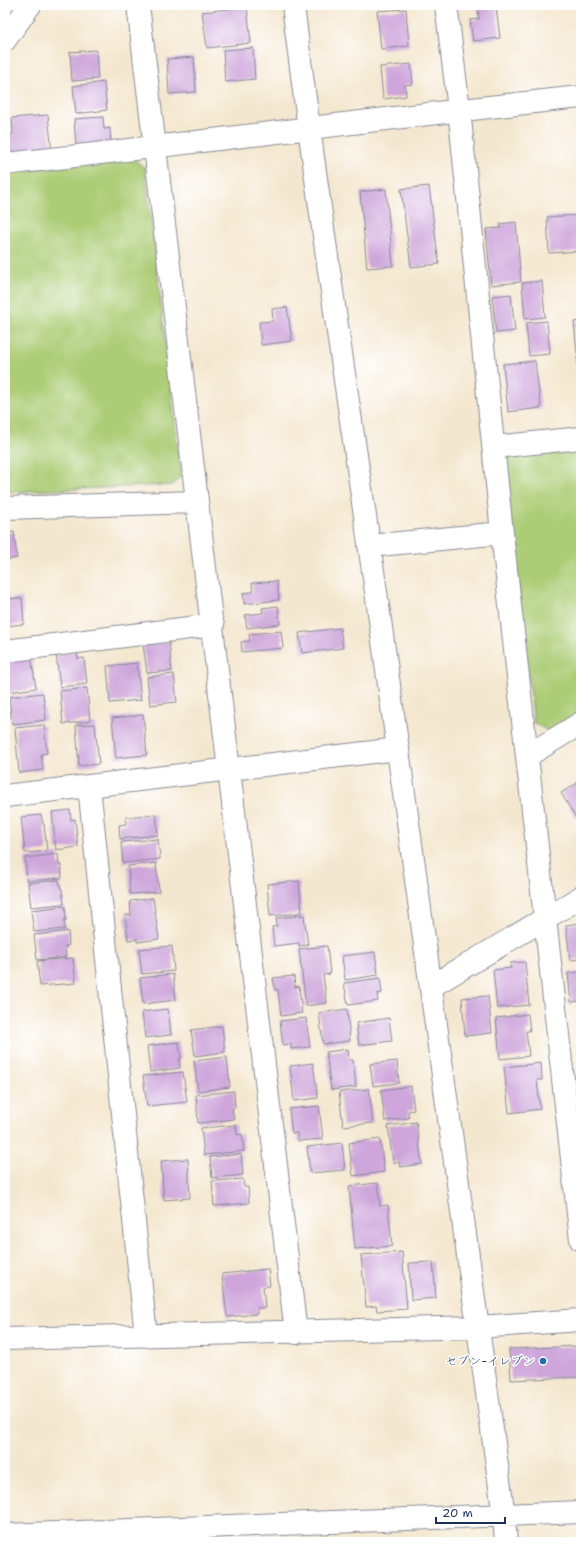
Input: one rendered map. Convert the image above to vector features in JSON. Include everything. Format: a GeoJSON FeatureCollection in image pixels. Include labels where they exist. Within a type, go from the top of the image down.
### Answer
{"type":"FeatureCollection","features":[{"type":"Feature","properties":{"kind":"street"},"geometry":{"type":"LineString","coordinates":[[5,40],[30,5]]}},
{"type":"Feature","properties":{"kind":"street"},"geometry":{"type":"LineString","coordinates":[[138,5],[296,1332]]}},
{"type":"Feature","properties":{"kind":"street"},"geometry":{"type":"LineString","coordinates":[[293,5],[308,129],[432,986],[504,1516],[506,1542]]}},
{"type":"Feature","properties":{"kind":"street"},"geometry":{"type":"LineString","coordinates":[[446,5],[459,109],[502,533],[581,1240]]}},
{"type":"Feature","properties":{"kind":"street"},"geometry":{"type":"LineString","coordinates":[[5,164],[156,148],[459,109],[581,97]]}},
{"type":"Feature","properties":{"kind":"street"},"geometry":{"type":"LineString","coordinates":[[494,448],[581,438]]}},
{"type":"Feature","properties":{"kind":"street"},"geometry":{"type":"LineString","coordinates":[[5,508],[197,502]]}},
{"type":"Feature","properties":{"kind":"street"},"geometry":{"type":"LineString","coordinates":[[369,546],[502,533]]}},
{"type":"Feature","properties":{"kind":"street"},"geometry":{"type":"LineString","coordinates":[[5,651],[213,625]]}},
{"type":"Feature","properties":{"kind":"street"},"geometry":{"type":"LineString","coordinates":[[527,756],[581,723]]}},
{"type":"Feature","properties":{"kind":"street"},"geometry":{"type":"LineString","coordinates":[[5,796],[398,749]]}},
{"type":"Feature","properties":{"kind":"street"},"geometry":{"type":"LineString","coordinates":[[89,786],[146,1336]]}},
{"type":"Feature","properties":{"kind":"street"},"geometry":{"type":"LineString","coordinates":[[432,986],[581,897]]}},
{"type":"Feature","properties":{"kind":"street"},"geometry":{"type":"LineString","coordinates":[[5,1339],[478,1327],[581,1320]]}},
{"type":"Feature","properties":{"kind":"street"},"geometry":{"type":"LineString","coordinates":[[5,1535],[581,1512]]}},
{"type":"Feature","properties":{"kind":"green space"},"geometry":{"type":"Polygon","coordinates":[[[131,157],[145,168],[181,475],[173,485],[5,492],[5,173],[131,157]]]}},
{"type":"Feature","properties":{"kind":"green space"},"geometry":{"type":"Polygon","coordinates":[[[581,448],[581,712],[550,732],[534,723],[503,456],[581,448]]]}},
{"type":"Feature","properties":{"kind":"building"},"geometry":{"type":"Polygon","coordinates":[[[496,6],[500,38],[473,41],[470,20],[479,19],[478,8],[496,6]]]}},
{"type":"Feature","properties":{"kind":"building"},"geometry":{"type":"Polygon","coordinates":[[[247,7],[251,43],[207,48],[202,12],[247,7]]]}},
{"type":"Feature","properties":{"kind":"building"},"geometry":{"type":"Polygon","coordinates":[[[406,9],[409,46],[381,49],[377,11],[406,9]]]}},
{"type":"Feature","properties":{"kind":"building"},"geometry":{"type":"Polygon","coordinates":[[[253,48],[255,79],[225,82],[223,50],[253,48]]]}},
{"type":"Feature","properties":{"kind":"building"},"geometry":{"type":"Polygon","coordinates":[[[96,50],[98,79],[72,81],[70,52],[96,50]]]}},
{"type":"Feature","properties":{"kind":"building"},"geometry":{"type":"Polygon","coordinates":[[[194,57],[196,92],[169,94],[167,59],[194,57]]]}},
{"type":"Feature","properties":{"kind":"building"},"geometry":{"type":"Polygon","coordinates":[[[411,64],[413,84],[405,85],[406,96],[383,99],[380,67],[411,64]]]}},
{"type":"Feature","properties":{"kind":"building"},"geometry":{"type":"Polygon","coordinates":[[[104,82],[107,110],[76,114],[73,86],[104,82]]]}},
{"type":"Feature","properties":{"kind":"building"},"geometry":{"type":"Polygon","coordinates":[[[48,115],[52,153],[8,156],[6,134],[13,134],[12,118],[48,115]]]}},
{"type":"Feature","properties":{"kind":"building"},"geometry":{"type":"Polygon","coordinates":[[[103,117],[104,129],[110,128],[111,145],[76,148],[74,119],[103,117]]]}},
{"type":"Feature","properties":{"kind":"building"},"geometry":{"type":"Polygon","coordinates":[[[429,186],[439,264],[411,267],[401,189],[429,186]]]}},
{"type":"Feature","properties":{"kind":"building"},"geometry":{"type":"Polygon","coordinates":[[[386,189],[393,266],[367,268],[360,192],[386,189]]]}},
{"type":"Feature","properties":{"kind":"building"},"geometry":{"type":"Polygon","coordinates":[[[580,215],[581,251],[549,253],[547,217],[580,215]]]}},
{"type":"Feature","properties":{"kind":"building"},"geometry":{"type":"Polygon","coordinates":[[[516,222],[521,282],[491,285],[486,229],[501,228],[500,224],[516,222]]]}},
{"type":"Feature","properties":{"kind":"building"},"geometry":{"type":"Polygon","coordinates":[[[542,281],[545,317],[525,319],[522,283],[542,281]]]}},
{"type":"Feature","properties":{"kind":"building"},"geometry":{"type":"Polygon","coordinates":[[[511,294],[515,331],[496,333],[492,296],[511,294]]]}},
{"type":"Feature","properties":{"kind":"building"},"geometry":{"type":"Polygon","coordinates":[[[287,307],[292,341],[261,345],[259,322],[273,321],[272,309],[287,307]]]}},
{"type":"Feature","properties":{"kind":"building"},"geometry":{"type":"Polygon","coordinates":[[[547,321],[550,354],[529,356],[526,323],[547,321]]]}},
{"type":"Feature","properties":{"kind":"building"},"geometry":{"type":"Polygon","coordinates":[[[581,321],[581,352],[577,353],[574,322],[581,321]]]}},
{"type":"Feature","properties":{"kind":"building"},"geometry":{"type":"Polygon","coordinates":[[[577,357],[581,357],[581,383],[580,383],[577,357]]]}},
{"type":"Feature","properties":{"kind":"building"},"geometry":{"type":"Polygon","coordinates":[[[535,361],[541,408],[508,412],[503,364],[535,361]]]}},
{"type":"Feature","properties":{"kind":"building"},"geometry":{"type":"Polygon","coordinates":[[[14,532],[17,558],[5,560],[5,533],[14,532]]]}},
{"type":"Feature","properties":{"kind":"building"},"geometry":{"type":"Polygon","coordinates":[[[277,581],[279,600],[244,604],[243,593],[253,592],[252,583],[277,581]]]}},
{"type":"Feature","properties":{"kind":"building"},"geometry":{"type":"Polygon","coordinates":[[[22,598],[24,624],[5,626],[5,599],[22,598]]]}},
{"type":"Feature","properties":{"kind":"building"},"geometry":{"type":"Polygon","coordinates":[[[278,606],[280,624],[247,628],[245,615],[263,613],[262,608],[278,606]]]}},
{"type":"Feature","properties":{"kind":"building"},"geometry":{"type":"Polygon","coordinates":[[[340,628],[343,648],[302,653],[299,633],[340,628]]]}},
{"type":"Feature","properties":{"kind":"building"},"geometry":{"type":"Polygon","coordinates":[[[281,631],[283,648],[242,652],[241,642],[250,641],[249,634],[281,631]]]}},
{"type":"Feature","properties":{"kind":"building"},"geometry":{"type":"Polygon","coordinates":[[[169,642],[172,671],[147,673],[143,644],[169,642]]]}},
{"type":"Feature","properties":{"kind":"building"},"geometry":{"type":"Polygon","coordinates":[[[77,651],[78,659],[84,658],[87,684],[60,687],[56,654],[77,651]]]}},
{"type":"Feature","properties":{"kind":"building"},"geometry":{"type":"Polygon","coordinates":[[[31,656],[36,688],[9,692],[5,660],[31,656]]]}},
{"type":"Feature","properties":{"kind":"building"},"geometry":{"type":"Polygon","coordinates":[[[137,663],[141,700],[110,703],[107,666],[137,663]]]}},
{"type":"Feature","properties":{"kind":"building"},"geometry":{"type":"Polygon","coordinates":[[[174,674],[177,702],[150,705],[147,677],[174,674]]]}},
{"type":"Feature","properties":{"kind":"building"},"geometry":{"type":"Polygon","coordinates":[[[87,688],[90,721],[63,724],[60,691],[87,688]]]}},
{"type":"Feature","properties":{"kind":"building"},"geometry":{"type":"Polygon","coordinates":[[[43,693],[46,720],[12,724],[9,697],[43,693]]]}},
{"type":"Feature","properties":{"kind":"building"},"geometry":{"type":"Polygon","coordinates":[[[143,715],[147,755],[116,758],[112,718],[143,715]]]}},
{"type":"Feature","properties":{"kind":"building"},"geometry":{"type":"Polygon","coordinates":[[[95,724],[99,764],[79,766],[76,725],[95,724]]]}},
{"type":"Feature","properties":{"kind":"building"},"geometry":{"type":"Polygon","coordinates":[[[44,725],[47,753],[41,754],[43,770],[19,773],[15,728],[44,725]]]}},
{"type":"Feature","properties":{"kind":"building"},"geometry":{"type":"Polygon","coordinates":[[[581,781],[581,814],[576,818],[561,793],[581,781]]]}},
{"type":"Feature","properties":{"kind":"building"},"geometry":{"type":"Polygon","coordinates":[[[70,810],[71,820],[75,819],[78,847],[56,850],[52,812],[70,810]]]}},
{"type":"Feature","properties":{"kind":"building"},"geometry":{"type":"Polygon","coordinates":[[[156,814],[158,835],[120,839],[119,825],[126,824],[126,817],[156,814]]]}},
{"type":"Feature","properties":{"kind":"building"},"geometry":{"type":"Polygon","coordinates":[[[41,815],[44,824],[47,851],[25,853],[21,817],[41,815]]]}},
{"type":"Feature","properties":{"kind":"building"},"geometry":{"type":"Polygon","coordinates":[[[158,839],[160,859],[123,863],[121,842],[158,839]]]}},
{"type":"Feature","properties":{"kind":"building"},"geometry":{"type":"Polygon","coordinates":[[[58,854],[62,878],[27,881],[25,858],[58,854]]]}},
{"type":"Feature","properties":{"kind":"building"},"geometry":{"type":"Polygon","coordinates":[[[156,863],[159,892],[130,894],[128,866],[156,863]]]}},
{"type":"Feature","properties":{"kind":"building"},"geometry":{"type":"Polygon","coordinates":[[[59,880],[64,904],[31,907],[28,883],[59,880]]]}},
{"type":"Feature","properties":{"kind":"building"},"geometry":{"type":"Polygon","coordinates":[[[299,881],[302,913],[270,916],[267,884],[299,881]]]}},
{"type":"Feature","properties":{"kind":"building"},"geometry":{"type":"Polygon","coordinates":[[[153,898],[159,939],[137,942],[137,939],[128,940],[125,915],[131,915],[130,901],[153,898]]]}},
{"type":"Feature","properties":{"kind":"building"},"geometry":{"type":"Polygon","coordinates":[[[65,906],[65,929],[34,932],[31,910],[65,906]]]}},
{"type":"Feature","properties":{"kind":"building"},"geometry":{"type":"Polygon","coordinates":[[[304,915],[308,945],[299,946],[299,943],[274,946],[272,927],[277,926],[276,918],[304,915]]]}},
{"type":"Feature","properties":{"kind":"building"},"geometry":{"type":"Polygon","coordinates":[[[581,923],[581,959],[570,960],[566,925],[581,923]]]}},
{"type":"Feature","properties":{"kind":"building"},"geometry":{"type":"Polygon","coordinates":[[[68,931],[69,945],[65,946],[66,957],[37,960],[34,935],[68,931]]]}},
{"type":"Feature","properties":{"kind":"building"},"geometry":{"type":"Polygon","coordinates":[[[172,946],[174,971],[142,974],[139,949],[172,946]]]}},
{"type":"Feature","properties":{"kind":"building"},"geometry":{"type":"Polygon","coordinates":[[[327,946],[330,974],[323,975],[327,1003],[306,1006],[299,949],[327,946]]]}},
{"type":"Feature","properties":{"kind":"building"},"geometry":{"type":"Polygon","coordinates":[[[375,952],[378,975],[345,980],[342,956],[375,952]]]}},
{"type":"Feature","properties":{"kind":"building"},"geometry":{"type":"Polygon","coordinates":[[[73,958],[76,983],[40,986],[37,961],[73,958]]]}},
{"type":"Feature","properties":{"kind":"building"},"geometry":{"type":"Polygon","coordinates":[[[525,962],[529,1005],[497,1008],[493,970],[511,968],[510,963],[525,962]]]}},
{"type":"Feature","properties":{"kind":"building"},"geometry":{"type":"Polygon","coordinates":[[[581,972],[581,1001],[571,1002],[568,973],[581,972]]]}},
{"type":"Feature","properties":{"kind":"building"},"geometry":{"type":"Polygon","coordinates":[[[173,974],[176,1000],[143,1004],[140,978],[173,974]]]}},
{"type":"Feature","properties":{"kind":"building"},"geometry":{"type":"Polygon","coordinates":[[[294,976],[295,987],[299,986],[302,1013],[281,1016],[278,989],[275,990],[273,978],[294,976]]]}},
{"type":"Feature","properties":{"kind":"building"},"geometry":{"type":"Polygon","coordinates":[[[380,978],[382,993],[377,994],[378,1001],[348,1005],[344,983],[380,978]]]}},
{"type":"Feature","properties":{"kind":"building"},"geometry":{"type":"Polygon","coordinates":[[[488,996],[492,1033],[465,1036],[462,998],[488,996]]]}},
{"type":"Feature","properties":{"kind":"building"},"geometry":{"type":"Polygon","coordinates":[[[168,1009],[171,1035],[145,1038],[142,1012],[168,1009]]]}},
{"type":"Feature","properties":{"kind":"building"},"geometry":{"type":"Polygon","coordinates":[[[347,1009],[350,1041],[323,1044],[319,1013],[347,1009]]]}},
{"type":"Feature","properties":{"kind":"building"},"geometry":{"type":"Polygon","coordinates":[[[528,1014],[530,1031],[526,1031],[529,1056],[500,1059],[496,1018],[528,1014]]]}},
{"type":"Feature","properties":{"kind":"building"},"geometry":{"type":"Polygon","coordinates":[[[306,1018],[310,1047],[291,1049],[291,1044],[283,1045],[280,1021],[306,1018]]]}},
{"type":"Feature","properties":{"kind":"building"},"geometry":{"type":"Polygon","coordinates":[[[389,1018],[392,1041],[359,1045],[356,1023],[389,1018]]]}},
{"type":"Feature","properties":{"kind":"building"},"geometry":{"type":"Polygon","coordinates":[[[222,1026],[225,1052],[195,1056],[191,1030],[222,1026]]]}},
{"type":"Feature","properties":{"kind":"building"},"geometry":{"type":"Polygon","coordinates":[[[179,1042],[181,1059],[179,1059],[180,1068],[150,1072],[147,1046],[179,1042]]]}},
{"type":"Feature","properties":{"kind":"building"},"geometry":{"type":"Polygon","coordinates":[[[348,1049],[349,1060],[353,1060],[356,1087],[331,1090],[326,1052],[348,1049]]]}},
{"type":"Feature","properties":{"kind":"building"},"geometry":{"type":"Polygon","coordinates":[[[227,1057],[230,1087],[198,1091],[194,1061],[227,1057]]]}},
{"type":"Feature","properties":{"kind":"building"},"geometry":{"type":"Polygon","coordinates":[[[397,1061],[399,1083],[373,1086],[370,1064],[397,1061]]]}},
{"type":"Feature","properties":{"kind":"building"},"geometry":{"type":"Polygon","coordinates":[[[313,1063],[318,1098],[294,1101],[290,1066],[313,1063]]]}},
{"type":"Feature","properties":{"kind":"building"},"geometry":{"type":"Polygon","coordinates":[[[541,1063],[542,1080],[537,1080],[540,1109],[509,1113],[504,1067],[541,1063]]]}},
{"type":"Feature","properties":{"kind":"building"},"geometry":{"type":"Polygon","coordinates":[[[183,1072],[187,1102],[147,1106],[143,1076],[183,1072]]]}},
{"type":"Feature","properties":{"kind":"building"},"geometry":{"type":"Polygon","coordinates":[[[411,1086],[414,1110],[408,1111],[409,1118],[385,1121],[381,1090],[411,1086]]]}},
{"type":"Feature","properties":{"kind":"building"},"geometry":{"type":"Polygon","coordinates":[[[369,1089],[373,1123],[343,1126],[339,1092],[369,1089]]]}},
{"type":"Feature","properties":{"kind":"building"},"geometry":{"type":"Polygon","coordinates":[[[234,1091],[235,1108],[232,1108],[234,1119],[198,1123],[196,1095],[234,1091]]]}},
{"type":"Feature","properties":{"kind":"building"},"geometry":{"type":"Polygon","coordinates":[[[319,1106],[323,1139],[298,1141],[297,1133],[292,1133],[289,1109],[319,1106]]]}},
{"type":"Feature","properties":{"kind":"building"},"geometry":{"type":"Polygon","coordinates":[[[416,1122],[422,1164],[400,1167],[399,1162],[393,1163],[388,1126],[416,1122]]]}},
{"type":"Feature","properties":{"kind":"building"},"geometry":{"type":"Polygon","coordinates":[[[236,1125],[237,1135],[242,1134],[244,1151],[204,1155],[201,1128],[236,1125]]]}},
{"type":"Feature","properties":{"kind":"building"},"geometry":{"type":"Polygon","coordinates":[[[380,1139],[384,1172],[353,1176],[349,1143],[380,1139]]]}},
{"type":"Feature","properties":{"kind":"building"},"geometry":{"type":"Polygon","coordinates":[[[342,1143],[345,1170],[310,1173],[307,1147],[342,1143]]]}},
{"type":"Feature","properties":{"kind":"building"},"geometry":{"type":"Polygon","coordinates":[[[241,1154],[243,1175],[212,1178],[210,1157],[241,1154]]]}},
{"type":"Feature","properties":{"kind":"building"},"geometry":{"type":"Polygon","coordinates":[[[188,1159],[190,1198],[164,1200],[161,1161],[188,1159]]]}},
{"type":"Feature","properties":{"kind":"building"},"geometry":{"type":"Polygon","coordinates":[[[243,1179],[244,1187],[248,1187],[249,1203],[214,1206],[212,1181],[243,1179]]]}},
{"type":"Feature","properties":{"kind":"building"},"geometry":{"type":"Polygon","coordinates":[[[378,1183],[380,1206],[388,1205],[392,1246],[355,1249],[349,1186],[378,1183]]]}},
{"type":"Feature","properties":{"kind":"building"},"geometry":{"type":"Polygon","coordinates":[[[402,1252],[407,1309],[377,1311],[376,1306],[366,1307],[361,1255],[402,1252]]]}},
{"type":"Feature","properties":{"kind":"building"},"geometry":{"type":"Polygon","coordinates":[[[433,1262],[436,1298],[411,1300],[409,1263],[433,1262]]]}},
{"type":"Feature","properties":{"kind":"building"},"geometry":{"type":"Polygon","coordinates":[[[268,1269],[270,1286],[263,1287],[265,1308],[257,1308],[257,1314],[227,1317],[222,1274],[268,1269]]]}},
{"type":"Feature","properties":{"kind":"building"},"geometry":{"type":"Polygon","coordinates":[[[578,1346],[579,1377],[511,1380],[509,1349],[578,1346]]]}},
{"type":"Feature","properties":{"kind":"place","name":"セブン-イレブン"},"geometry":{"type":"Point","coordinates":[543,1361]}}]}
